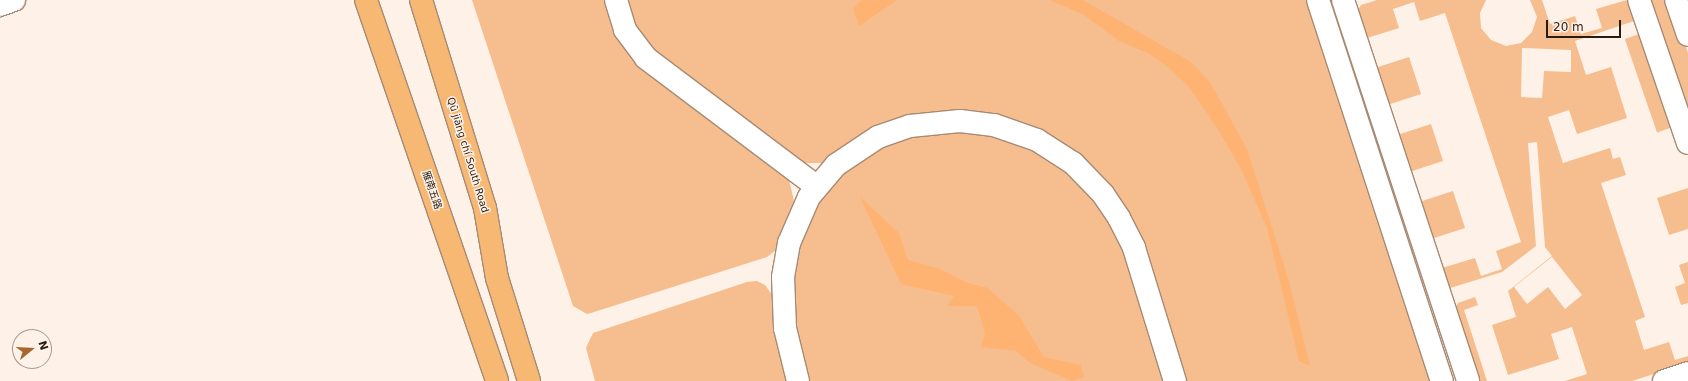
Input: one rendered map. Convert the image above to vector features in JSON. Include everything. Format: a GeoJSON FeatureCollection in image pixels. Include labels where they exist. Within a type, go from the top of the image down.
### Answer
{"type":"FeatureCollection","features":[{"type":"Feature","properties":{"kind":"main road","name":"雁南五路"},"geometry":{"type":"LineString","coordinates":[[366,0],[497,381]]}},
{"type":"Feature","properties":{"kind":"main road","name":"Qū jiāng chí South Road"},"geometry":{"type":"LineString","coordinates":[[421,0],[485,208],[497,278],[529,381]]}},
{"type":"Feature","properties":{"kind":"street"},"geometry":{"type":"LineString","coordinates":[[0,5],[14,0]]}},
{"type":"Feature","properties":{"kind":"street"},"geometry":{"type":"LineString","coordinates":[[616,0],[625,30],[646,58],[816,187]]}},
{"type":"Feature","properties":{"kind":"street"},"geometry":{"type":"LineString","coordinates":[[1318,0],[1442,381]]}},
{"type":"Feature","properties":{"kind":"street"},"geometry":{"type":"LineString","coordinates":[[1344,0],[1468,381]]}},
{"type":"Feature","properties":{"kind":"street"},"geometry":{"type":"LineString","coordinates":[[1639,0],[1688,143]]}},
{"type":"Feature","properties":{"kind":"street"},"geometry":{"type":"LineString","coordinates":[[1676,0],[1688,35]]}},
{"type":"Feature","properties":{"kind":"street"},"geometry":{"type":"LineString","coordinates":[[798,381],[785,328],[783,277],[794,228],[816,187],[836,165],[863,145],[910,126],[943,121],[977,122],[1006,128],[1038,140],[1082,172],[1102,194],[1119,218],[1140,264],[1175,381]]}},
{"type":"Feature","properties":{"kind":"street"},"geometry":{"type":"LineString","coordinates":[[1664,381],[1688,373]]}},
{"type":"Feature","properties":{"kind":"shaded area"},"geometry":{"type":"Polygon","coordinates":[[[472,0],[607,0],[609,12],[789,180],[794,201],[775,251],[767,257],[587,314],[573,306],[472,0]]]}},
{"type":"Feature","properties":{"kind":"shaded area"},"geometry":{"type":"Polygon","coordinates":[[[625,0],[1309,0],[1432,381],[1184,381],[1130,218],[988,115],[832,157],[823,163],[802,163],[657,55],[633,26],[625,0]]]}},
{"type":"Feature","properties":{"kind":"shaded area"},"geometry":{"type":"Polygon","coordinates":[[[861,0],[897,0],[859,26],[853,8],[861,0]]]}},
{"type":"Feature","properties":{"kind":"shaded area"},"geometry":{"type":"Polygon","coordinates":[[[1050,0],[1083,0],[1191,62],[1210,82],[1247,149],[1288,278],[1310,366],[1299,361],[1267,228],[1242,171],[1217,128],[1189,87],[1168,67],[1148,53],[1119,41],[1084,15],[1050,0]]]}},
{"type":"Feature","properties":{"kind":"shaded area"},"geometry":{"type":"Polygon","coordinates":[[[1327,0],[1336,0],[1336,381],[1327,381],[1327,0]]]}},
{"type":"Feature","properties":{"kind":"shaded area"},"geometry":{"type":"Polygon","coordinates":[[[1377,0],[1486,0],[1480,13],[1481,28],[1491,40],[1506,46],[1521,43],[1532,32],[1537,17],[1530,0],[1542,0],[1550,24],[1575,16],[1581,34],[1602,28],[1596,9],[1627,0],[1634,21],[1575,41],[1586,75],[1611,67],[1627,118],[1577,134],[1569,110],[1548,117],[1563,163],[1610,148],[1613,159],[1620,157],[1626,175],[1601,183],[1645,317],[1635,321],[1644,350],[1669,342],[1675,360],[1688,356],[1688,363],[1632,381],[1565,381],[1587,374],[1572,327],[1551,334],[1559,359],[1508,375],[1492,325],[1516,317],[1508,291],[1552,256],[1545,247],[1537,142],[1528,143],[1536,246],[1502,272],[1450,288],[1442,268],[1475,258],[1481,276],[1502,269],[1496,251],[1521,242],[1445,13],[1420,21],[1414,2],[1393,9],[1399,28],[1367,38],[1358,10],[1361,5],[1377,0]],[[1522,48],[1521,97],[1542,98],[1544,71],[1571,72],[1571,50],[1522,48]],[[1552,257],[1514,287],[1527,304],[1548,287],[1565,309],[1582,295],[1552,257]]]}},
{"type":"Feature","properties":{"kind":"shaded area"},"geometry":{"type":"Polygon","coordinates":[[[1646,0],[1670,0],[1688,53],[1688,121],[1646,0]]]}},
{"type":"Feature","properties":{"kind":"shaded area"},"geometry":{"type":"Polygon","coordinates":[[[1639,34],[1671,128],[1657,132],[1625,39],[1639,34]]]}},
{"type":"Feature","properties":{"kind":"shaded area"},"geometry":{"type":"Polygon","coordinates":[[[1409,57],[1421,94],[1389,105],[1377,68],[1409,57]]]}},
{"type":"Feature","properties":{"kind":"shaded area"},"geometry":{"type":"Polygon","coordinates":[[[1431,124],[1443,161],[1411,172],[1399,135],[1431,124]]]}},
{"type":"Feature","properties":{"kind":"shaded area"},"geometry":{"type":"Polygon","coordinates":[[[977,131],[1022,143],[1059,164],[1098,203],[1128,256],[1166,381],[807,381],[792,306],[796,254],[807,219],[833,181],[869,152],[913,134],[977,131]]]}},
{"type":"Feature","properties":{"kind":"shaded area"},"geometry":{"type":"Polygon","coordinates":[[[1688,188],[1688,229],[1669,235],[1657,198],[1688,188]]]}},
{"type":"Feature","properties":{"kind":"shaded area"},"geometry":{"type":"Polygon","coordinates":[[[1453,191],[1465,228],[1433,239],[1421,202],[1453,191]]]}},
{"type":"Feature","properties":{"kind":"shaded area"},"geometry":{"type":"Polygon","coordinates":[[[860,197],[899,233],[908,260],[940,269],[968,283],[988,288],[1019,316],[1044,357],[1081,365],[1084,377],[1072,381],[1030,363],[1016,351],[981,347],[985,333],[977,306],[947,306],[954,296],[901,284],[860,197]]]}},
{"type":"Feature","properties":{"kind":"shaded area"},"geometry":{"type":"Polygon","coordinates":[[[1688,262],[1688,303],[1681,305],[1675,287],[1685,283],[1679,265],[1688,262]]]}},
{"type":"Feature","properties":{"kind":"shaded area"},"geometry":{"type":"Polygon","coordinates":[[[757,281],[765,285],[773,296],[789,381],[595,381],[586,348],[593,333],[747,282],[757,281]]]}},
{"type":"Feature","properties":{"kind":"shaded area"},"geometry":{"type":"Polygon","coordinates":[[[1475,297],[1478,305],[1464,310],[1487,381],[1478,381],[1455,308],[1458,303],[1475,297]]]}}]}
